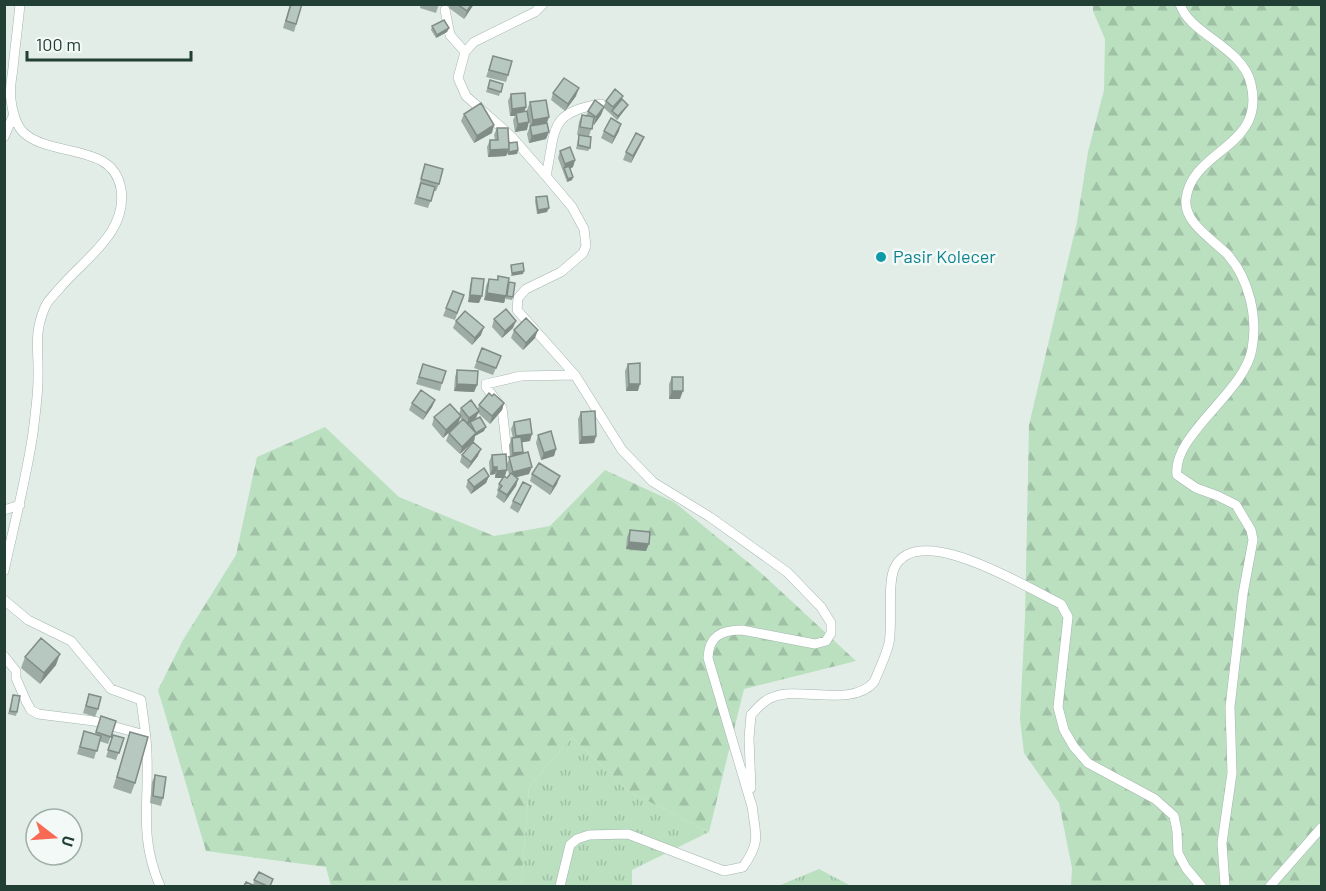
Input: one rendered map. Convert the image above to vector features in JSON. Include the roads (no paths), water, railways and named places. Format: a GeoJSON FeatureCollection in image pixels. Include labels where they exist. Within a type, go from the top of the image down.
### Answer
{"type":"FeatureCollection","features":[{"type":"Feature","properties":{"kind":"street"},"geometry":{"type":"LineString","coordinates":[[4,571],[20,505],[34,422],[38,381],[36,335],[41,317],[46,304],[64,283],[100,249],[114,225],[122,202],[120,186],[114,172],[94,155],[45,145],[23,132],[14,114],[10,97],[20,4]]}},
{"type":"Feature","properties":{"kind":"street"},"geometry":{"type":"LineString","coordinates":[[543,4],[535,12],[480,39],[465,52],[458,78],[466,96],[511,136],[572,207],[584,229],[586,246],[583,253],[561,272],[526,289],[519,298],[517,310],[575,375],[622,450],[654,482],[710,517],[787,572],[821,607],[831,623],[831,633],[826,641],[815,644],[742,630],[730,630],[716,636],[708,645],[708,658],[753,810]]}},
{"type":"Feature","properties":{"kind":"street"},"geometry":{"type":"LineString","coordinates":[[1180,4],[1183,15],[1223,45],[1245,69],[1251,83],[1252,110],[1246,128],[1206,163],[1190,182],[1186,201],[1192,221],[1229,256],[1244,279],[1254,314],[1252,350],[1239,378],[1178,456],[1176,467],[1177,475],[1196,488],[1236,505],[1251,530],[1253,540],[1243,594],[1230,707],[1232,773],[1222,843],[1225,886]]}},
{"type":"Feature","properties":{"kind":"street"},"geometry":{"type":"LineString","coordinates":[[445,10],[450,35],[465,52]]}},
{"type":"Feature","properties":{"kind":"street"},"geometry":{"type":"LineString","coordinates":[[546,176],[558,123],[567,113],[582,107],[601,104]]}},
{"type":"Feature","properties":{"kind":"street"},"geometry":{"type":"LineString","coordinates":[[4,136],[14,114]]}},
{"type":"Feature","properties":{"kind":"street"},"geometry":{"type":"LineString","coordinates":[[507,452],[502,408],[486,384],[521,376],[575,375]]}},
{"type":"Feature","properties":{"kind":"street"},"geometry":{"type":"LineString","coordinates":[[4,510],[20,505]]}},
{"type":"Feature","properties":{"kind":"street"},"geometry":{"type":"LineString","coordinates":[[560,886],[570,845],[577,839],[589,835],[628,834],[724,871],[743,867],[757,840],[749,738],[751,715],[770,698],[780,694],[826,696],[859,692],[870,687],[889,643],[894,570],[902,557],[929,550],[951,553],[969,559],[1061,604],[1068,617],[1058,707],[1064,730],[1074,747],[1088,763],[1155,799],[1174,816],[1178,831],[1178,853],[1186,868],[1201,886]]}},
{"type":"Feature","properties":{"kind":"street"},"geometry":{"type":"LineString","coordinates":[[4,600],[28,620],[71,641],[111,689],[141,700],[147,754],[145,827],[154,872],[160,886]]}},
{"type":"Feature","properties":{"kind":"street"},"geometry":{"type":"LineString","coordinates":[[4,656],[14,666],[20,689],[31,710],[38,714],[94,721],[145,735]]}},
{"type":"Feature","properties":{"kind":"street"},"geometry":{"type":"LineString","coordinates":[[1270,886],[1322,827]]}},
{"type":"Feature","properties":{"kind":"place","name":"Pasir Kolecer"},"geometry":{"type":"Point","coordinates":[881,257]}}]}
